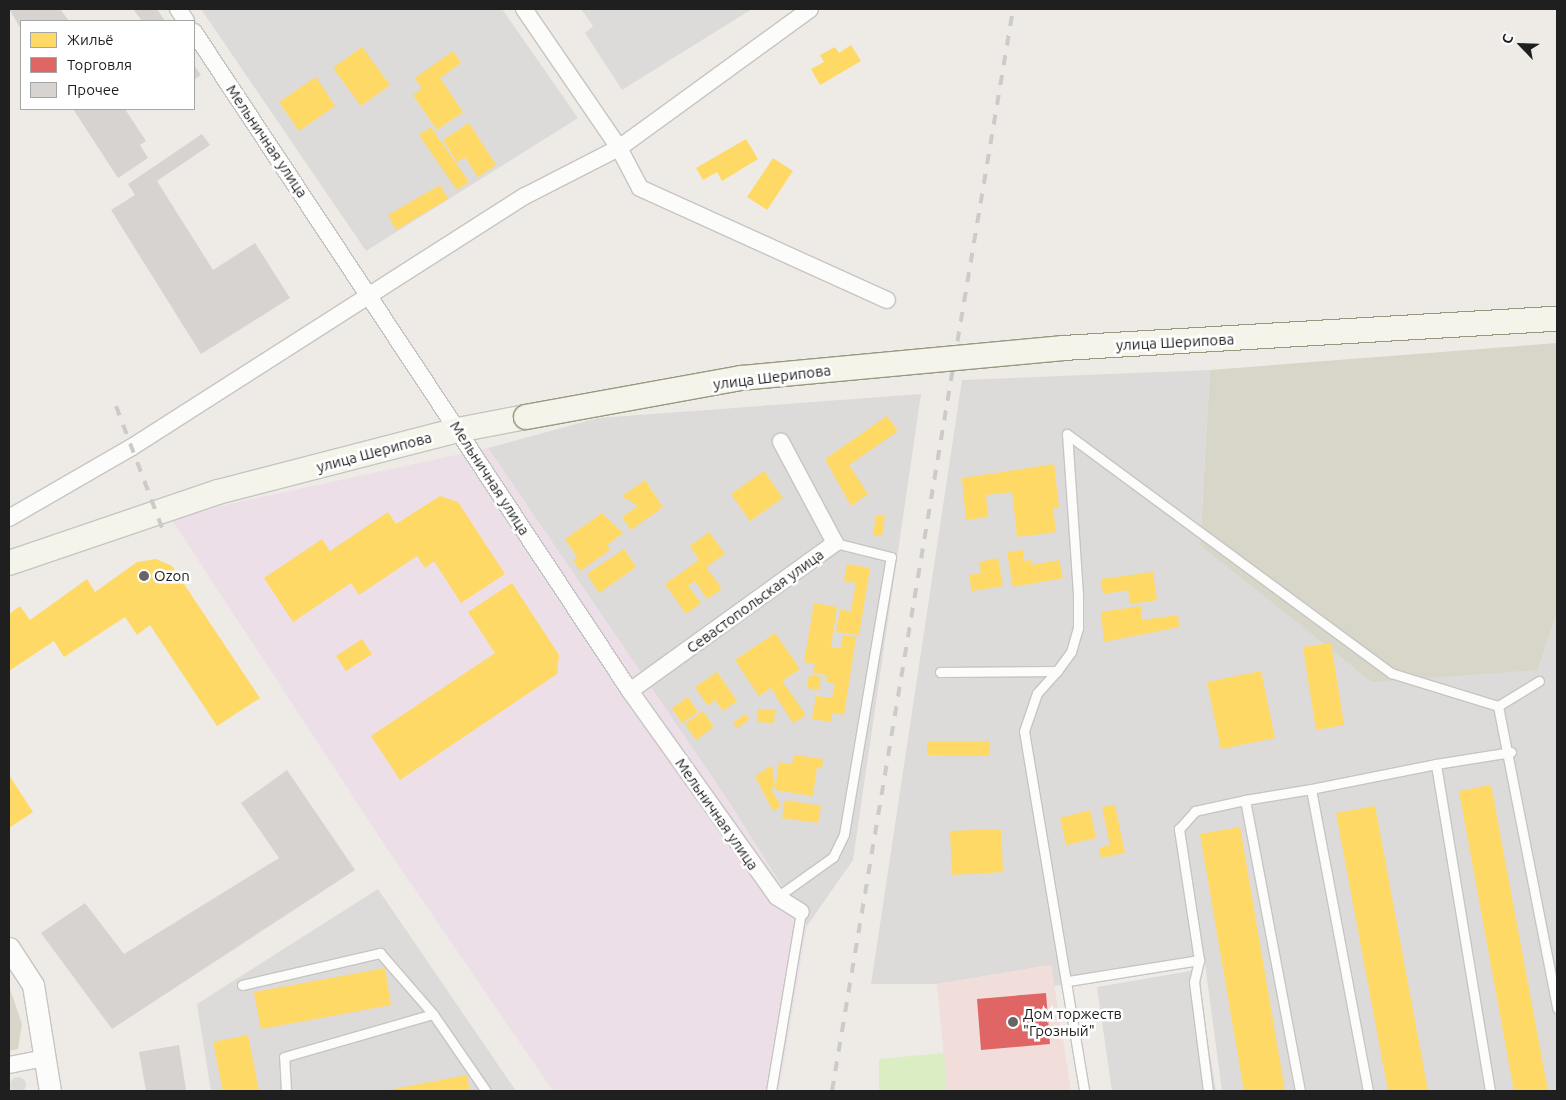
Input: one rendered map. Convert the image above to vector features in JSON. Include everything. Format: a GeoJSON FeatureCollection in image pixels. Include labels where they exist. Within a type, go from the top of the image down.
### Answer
{"type":"FeatureCollection","features":[{"type":"Feature","properties":{"kind":"main road","name":"улица Шерипова"},"geometry":{"type":"LineString","coordinates":[[9,563],[154,511],[458,430],[741,378],[1063,348],[1557,319]]}},
{"type":"Feature","properties":{"kind":"street"},"geometry":{"type":"LineString","coordinates":[[178,9],[185,20]]}},
{"type":"Feature","properties":{"kind":"street"},"geometry":{"type":"LineString","coordinates":[[524,9],[619,148],[640,188],[887,300]]}},
{"type":"Feature","properties":{"kind":"street"},"geometry":{"type":"LineString","coordinates":[[9,518],[132,447],[526,196],[619,148],[810,9]]}},
{"type":"Feature","properties":{"kind":"street","name":"Мельничная улица"},"geometry":{"type":"LineString","coordinates":[[195,33],[370,294],[630,691],[777,897],[801,912]]}},
{"type":"Feature","properties":{"kind":"street","name":"Севастопольская улица"},"geometry":{"type":"LineString","coordinates":[[630,691],[835,543],[781,442]]}},
{"type":"Feature","properties":{"kind":"street"},"geometry":{"type":"LineString","coordinates":[[9,948],[33,984],[50,1091]]}},
{"type":"Feature","properties":{"kind":"street"},"geometry":{"type":"LineString","coordinates":[[9,1065],[46,1058]]}},
{"type":"Feature","properties":{"kind":"lane"},"geometry":{"type":"LineString","coordinates":[[1084,1091],[1068,981],[1024,731],[1036,692],[1057,671],[1071,652],[1078,628],[1067,434],[1391,673],[1498,706],[1539,681]]}},
{"type":"Feature","properties":{"kind":"lane"},"geometry":{"type":"LineString","coordinates":[[777,897],[833,857],[844,834],[891,557],[835,543]]}},
{"type":"Feature","properties":{"kind":"lane"},"geometry":{"type":"LineString","coordinates":[[940,672],[1057,671]]}},
{"type":"Feature","properties":{"kind":"lane"},"geometry":{"type":"LineString","coordinates":[[1498,706],[1511,752],[1557,1008]]}},
{"type":"Feature","properties":{"kind":"lane"},"geometry":{"type":"LineString","coordinates":[[1208,1091],[1194,982],[1199,960],[1179,829],[1195,811],[1436,764],[1511,752]]}},
{"type":"Feature","properties":{"kind":"lane"},"geometry":{"type":"LineString","coordinates":[[1436,764],[1490,1091]]}},
{"type":"Feature","properties":{"kind":"lane"},"geometry":{"type":"LineString","coordinates":[[1311,789],[1368,1091]]}},
{"type":"Feature","properties":{"kind":"lane"},"geometry":{"type":"LineString","coordinates":[[1246,800],[1300,1091]]}},
{"type":"Feature","properties":{"kind":"lane"},"geometry":{"type":"LineString","coordinates":[[771,1091],[801,912]]}},
{"type":"Feature","properties":{"kind":"lane"},"geometry":{"type":"LineString","coordinates":[[242,985],[380,953],[433,1014],[486,1091]]}},
{"type":"Feature","properties":{"kind":"lane"},"geometry":{"type":"LineString","coordinates":[[1068,981],[1199,960]]}},
{"type":"Feature","properties":{"kind":"lane"},"geometry":{"type":"LineString","coordinates":[[286,1091],[284,1057],[433,1014]]}},
{"type":"Feature","properties":{"kind":"shaded area"},"geometry":{"type":"Polygon","coordinates":[[[201,9],[502,9],[578,118],[366,251],[201,9]]]}},
{"type":"Feature","properties":{"kind":"shaded area"},"geometry":{"type":"Polygon","coordinates":[[[581,9],[752,9],[622,90],[585,33],[593,26],[581,9]]]}},
{"type":"Feature","properties":{"kind":"shaded area"},"geometry":{"type":"Polygon","coordinates":[[[1557,343],[1557,611],[1538,670],[1372,682],[1200,545],[1210,370],[1557,343]]]}},
{"type":"Feature","properties":{"kind":"shaded area"},"geometry":{"type":"Polygon","coordinates":[[[1210,370],[1200,545],[1538,670],[1557,611],[1557,1091],[1222,1091],[1205,964],[1054,986],[1051,965],[937,984],[871,984],[962,380],[1210,370]]]}},
{"type":"Feature","properties":{"kind":"shaded area"},"geometry":{"type":"Polygon","coordinates":[[[921,394],[853,860],[807,926],[727,799],[488,448],[598,418],[921,394]]]}},
{"type":"Feature","properties":{"kind":"shaded area"},"geometry":{"type":"Polygon","coordinates":[[[488,448],[727,799],[807,926],[779,1091],[553,1091],[386,847],[170,517],[488,448]]]}},
{"type":"Feature","properties":{"kind":"shaded area"},"geometry":{"type":"Polygon","coordinates":[[[378,889],[516,1091],[211,1091],[197,1004],[378,889]]]}},
{"type":"Feature","properties":{"kind":"shaded area"},"geometry":{"type":"Polygon","coordinates":[[[1051,965],[1071,1091],[947,1091],[937,984],[1051,965]]]}},
{"type":"Feature","properties":{"kind":"shaded area"},"geometry":{"type":"Polygon","coordinates":[[[1196,970],[1216,1091],[1112,1091],[1097,987],[1196,970]]]}},
{"type":"Feature","properties":{"kind":"shaded area"},"geometry":{"type":"Polygon","coordinates":[[[9,986],[22,1024],[18,1049],[9,1051],[9,986]]]}},
{"type":"Feature","properties":{"kind":"shaded area"},"geometry":{"type":"Polygon","coordinates":[[[18,1077],[24,1079],[26,1085],[24,1091],[18,1093],[12,1091],[10,1085],[12,1079],[18,1077]]]}},
{"type":"Feature","properties":{"kind":"green space"},"geometry":{"type":"Polygon","coordinates":[[[944,1053],[947,1091],[879,1091],[879,1059],[944,1053]]]}},
{"type":"Feature","properties":{"kind":"building: Жильё"},"geometry":{"type":"Polygon","coordinates":[[[851,45],[861,61],[820,85],[811,69],[824,62],[820,55],[835,47],[839,53],[851,45]]]}},
{"type":"Feature","properties":{"kind":"building: Жильё"},"geometry":{"type":"Polygon","coordinates":[[[362,47],[390,85],[361,106],[333,68],[362,47]]]}},
{"type":"Feature","properties":{"kind":"building: Жильё"},"geometry":{"type":"Polygon","coordinates":[[[453,51],[461,63],[440,78],[463,112],[437,130],[413,95],[422,89],[415,78],[453,51]]]}},
{"type":"Feature","properties":{"kind":"building: Жильё"},"geometry":{"type":"Polygon","coordinates":[[[316,77],[335,106],[299,131],[279,102],[316,77]]]}},
{"type":"Feature","properties":{"kind":"building: Жильё"},"geometry":{"type":"Polygon","coordinates":[[[469,123],[496,165],[478,177],[465,157],[457,162],[443,140],[469,123]]]}},
{"type":"Feature","properties":{"kind":"building: Жильё"},"geometry":{"type":"Polygon","coordinates":[[[431,127],[469,182],[457,190],[419,135],[431,127]]]}},
{"type":"Feature","properties":{"kind":"building: Жильё"},"geometry":{"type":"Polygon","coordinates":[[[746,139],[758,159],[722,181],[717,172],[703,180],[696,168],[746,139]]]}},
{"type":"Feature","properties":{"kind":"building: Жильё"},"geometry":{"type":"Polygon","coordinates":[[[773,158],[793,171],[767,210],[747,197],[773,158]]]}},
{"type":"Feature","properties":{"kind":"building: Жильё"},"geometry":{"type":"Polygon","coordinates":[[[440,185],[448,199],[396,230],[388,215],[440,185]]]}},
{"type":"Feature","properties":{"kind":"building: Жильё"},"geometry":{"type":"Polygon","coordinates":[[[887,416],[898,431],[849,465],[868,494],[851,506],[825,459],[887,416]]]}},
{"type":"Feature","properties":{"kind":"building: Жильё"},"geometry":{"type":"Polygon","coordinates":[[[1054,464],[1059,507],[1053,508],[1056,532],[1017,537],[1012,492],[986,495],[988,517],[966,520],[962,478],[1054,464]]]}},
{"type":"Feature","properties":{"kind":"building: Жильё"},"geometry":{"type":"Polygon","coordinates":[[[764,471],[783,498],[750,521],[731,494],[764,471]]]}},
{"type":"Feature","properties":{"kind":"building: Жильё"},"geometry":{"type":"Polygon","coordinates":[[[645,480],[663,507],[631,530],[622,517],[638,506],[622,496],[645,480]]]}},
{"type":"Feature","properties":{"kind":"building: Жильё"},"geometry":{"type":"Polygon","coordinates":[[[440,496],[458,502],[505,574],[461,603],[434,561],[425,568],[417,556],[359,595],[351,583],[293,622],[264,578],[322,539],[330,551],[388,512],[396,524],[440,496]]]}},
{"type":"Feature","properties":{"kind":"building: Жильё"},"geometry":{"type":"Polygon","coordinates":[[[602,513],[623,533],[607,545],[610,550],[580,571],[573,560],[577,557],[565,539],[602,513]]]}},
{"type":"Feature","properties":{"kind":"building: Жильё"},"geometry":{"type":"Polygon","coordinates":[[[876,515],[885,516],[882,536],[873,535],[876,515]]]}},
{"type":"Feature","properties":{"kind":"building: Жильё"},"geometry":{"type":"Polygon","coordinates":[[[709,532],[725,554],[706,567],[722,589],[707,599],[695,581],[688,586],[701,603],[686,614],[665,584],[699,560],[690,546],[709,532]]]}},
{"type":"Feature","properties":{"kind":"building: Жильё"},"geometry":{"type":"Polygon","coordinates":[[[624,549],[636,567],[599,593],[587,574],[624,549]]]}},
{"type":"Feature","properties":{"kind":"building: Жильё"},"geometry":{"type":"Polygon","coordinates":[[[1023,550],[1024,561],[1031,560],[1032,565],[1059,560],[1063,578],[1013,587],[1007,552],[1023,550]]]}},
{"type":"Feature","properties":{"kind":"building: Жильё"},"geometry":{"type":"Polygon","coordinates":[[[998,558],[1003,586],[972,591],[969,575],[981,573],[979,562],[998,558]]]}},
{"type":"Feature","properties":{"kind":"building: Жильё"},"geometry":{"type":"Polygon","coordinates":[[[156,559],[172,566],[260,698],[217,726],[150,625],[137,635],[125,617],[64,657],[54,641],[9,671],[9,614],[20,606],[30,620],[87,579],[95,592],[137,562],[156,559]]]}},
{"type":"Feature","properties":{"kind":"building: Жильё"},"geometry":{"type":"Polygon","coordinates":[[[847,564],[870,568],[859,635],[836,632],[840,610],[851,611],[856,583],[844,581],[847,564]]]}},
{"type":"Feature","properties":{"kind":"building: Жильё"},"geometry":{"type":"Polygon","coordinates":[[[1153,572],[1157,600],[1130,604],[1128,590],[1103,594],[1101,579],[1153,572]]]}},
{"type":"Feature","properties":{"kind":"building: Жильё"},"geometry":{"type":"Polygon","coordinates":[[[512,583],[559,655],[557,674],[400,780],[371,736],[495,653],[468,612],[512,583]]]}},
{"type":"Feature","properties":{"kind":"building: Жильё"},"geometry":{"type":"Polygon","coordinates":[[[814,603],[837,607],[831,647],[841,648],[843,635],[856,637],[844,715],[832,713],[831,722],[812,719],[816,696],[832,698],[835,683],[826,682],[827,675],[813,673],[815,664],[804,662],[814,603]]]}},
{"type":"Feature","properties":{"kind":"building: Жильё"},"geometry":{"type":"Polygon","coordinates":[[[1141,606],[1142,620],[1178,615],[1179,627],[1104,642],[1101,612],[1141,606]]]}},
{"type":"Feature","properties":{"kind":"building: Жильё"},"geometry":{"type":"Polygon","coordinates":[[[775,633],[800,669],[782,681],[806,715],[793,723],[771,688],[759,696],[735,660],[775,633]]]}},
{"type":"Feature","properties":{"kind":"building: Жильё"},"geometry":{"type":"Polygon","coordinates":[[[362,639],[372,654],[346,671],[336,656],[362,639]]]}},
{"type":"Feature","properties":{"kind":"building: Жильё"},"geometry":{"type":"Polygon","coordinates":[[[1331,643],[1344,725],[1316,730],[1303,647],[1331,643]]]}},
{"type":"Feature","properties":{"kind":"building: Жильё"},"geometry":{"type":"Polygon","coordinates":[[[1261,671],[1275,738],[1221,749],[1207,682],[1261,671]]]}},
{"type":"Feature","properties":{"kind":"building: Жильё"},"geometry":{"type":"Polygon","coordinates":[[[717,672],[737,701],[723,711],[715,700],[708,706],[695,687],[717,672]]]}},
{"type":"Feature","properties":{"kind":"building: Жильё"},"geometry":{"type":"Polygon","coordinates":[[[809,675],[821,677],[819,690],[807,688],[809,675]]]}},
{"type":"Feature","properties":{"kind":"building: Жильё"},"geometry":{"type":"Polygon","coordinates":[[[688,697],[698,712],[682,723],[672,708],[688,697]]]}},
{"type":"Feature","properties":{"kind":"building: Жильё"},"geometry":{"type":"Polygon","coordinates":[[[758,709],[775,710],[774,723],[757,722],[758,709]]]}},
{"type":"Feature","properties":{"kind":"building: Жильё"},"geometry":{"type":"Polygon","coordinates":[[[703,711],[714,727],[696,740],[685,724],[703,711]]]}},
{"type":"Feature","properties":{"kind":"building: Жильё"},"geometry":{"type":"Polygon","coordinates":[[[745,714],[749,719],[738,728],[733,723],[745,714]]]}},
{"type":"Feature","properties":{"kind":"building: Жильё"},"geometry":{"type":"Polygon","coordinates":[[[927,741],[990,741],[990,756],[927,755],[927,741]]]}},
{"type":"Feature","properties":{"kind":"building: Жильё"},"geometry":{"type":"Polygon","coordinates":[[[794,755],[823,759],[822,768],[817,767],[813,796],[775,790],[779,762],[792,764],[794,755]]]}},
{"type":"Feature","properties":{"kind":"building: Жильё"},"geometry":{"type":"Polygon","coordinates":[[[772,765],[775,786],[771,789],[781,806],[773,811],[755,776],[772,765]]]}},
{"type":"Feature","properties":{"kind":"building: Жильё"},"geometry":{"type":"Polygon","coordinates":[[[9,775],[33,812],[9,828],[9,775]]]}},
{"type":"Feature","properties":{"kind":"building: Жильё"},"geometry":{"type":"Polygon","coordinates":[[[1491,785],[1548,1091],[1514,1091],[1459,791],[1491,785]]]}},
{"type":"Feature","properties":{"kind":"building: Жильё"},"geometry":{"type":"Polygon","coordinates":[[[785,800],[821,806],[818,823],[782,818],[785,800]]]}},
{"type":"Feature","properties":{"kind":"building: Жильё"},"geometry":{"type":"Polygon","coordinates":[[[1115,805],[1125,853],[1101,858],[1099,848],[1110,845],[1102,807],[1115,805]]]}},
{"type":"Feature","properties":{"kind":"building: Жильё"},"geometry":{"type":"Polygon","coordinates":[[[1375,806],[1428,1091],[1388,1091],[1336,813],[1375,806]]]}},
{"type":"Feature","properties":{"kind":"building: Жильё"},"geometry":{"type":"Polygon","coordinates":[[[1090,810],[1096,838],[1066,845],[1060,818],[1090,810]]]}},
{"type":"Feature","properties":{"kind":"building: Жильё"},"geometry":{"type":"Polygon","coordinates":[[[1240,827],[1285,1091],[1244,1091],[1200,834],[1240,827]]]}},
{"type":"Feature","properties":{"kind":"building: Жильё"},"geometry":{"type":"Polygon","coordinates":[[[1001,829],[1003,872],[952,875],[950,831],[1001,829]]]}},
{"type":"Feature","properties":{"kind":"building: Жильё"},"geometry":{"type":"Polygon","coordinates":[[[385,968],[391,1005],[261,1029],[254,992],[385,968]]]}},
{"type":"Feature","properties":{"kind":"building: Жильё"},"geometry":{"type":"Polygon","coordinates":[[[248,1035],[259,1091],[223,1091],[213,1042],[248,1035]]]}},
{"type":"Feature","properties":{"kind":"building: Жильё"},"geometry":{"type":"Polygon","coordinates":[[[467,1075],[470,1091],[388,1091],[388,1090],[467,1075]]]}},
{"type":"Feature","properties":{"kind":"building: Торговля"},"geometry":{"type":"Polygon","coordinates":[[[1046,993],[1050,1044],[981,1050],[977,999],[1046,993]]]}},
{"type":"Feature","properties":{"kind":"building: Прочее"},"geometry":{"type":"Polygon","coordinates":[[[9,9],[60,9],[68,20],[20,20],[20,27],[9,9]]]}},
{"type":"Feature","properties":{"kind":"building: Прочее"},"geometry":{"type":"Polygon","coordinates":[[[133,9],[157,9],[164,20],[141,20],[133,9]]]}},
{"type":"Feature","properties":{"kind":"building: Прочее"},"geometry":{"type":"Polygon","coordinates":[[[195,66],[201,75],[195,79],[195,66]]]}},
{"type":"Feature","properties":{"kind":"building: Прочее"},"geometry":{"type":"Polygon","coordinates":[[[74,110],[126,110],[146,141],[140,145],[148,158],[118,178],[74,110]]]}},
{"type":"Feature","properties":{"kind":"building: Прочее"},"geometry":{"type":"Polygon","coordinates":[[[202,134],[210,145],[157,181],[213,270],[255,243],[290,298],[201,354],[111,210],[135,195],[128,184],[202,134]]]}},
{"type":"Feature","properties":{"kind":"building: Прочее"},"geometry":{"type":"Polygon","coordinates":[[[287,770],[355,870],[112,1029],[41,933],[85,903],[124,954],[279,858],[241,803],[287,770]]]}},
{"type":"Feature","properties":{"kind":"building: Прочее"},"geometry":{"type":"Polygon","coordinates":[[[179,1045],[186,1090],[146,1091],[139,1052],[179,1045]]]}},
{"type":"Feature","properties":{"kind":"railway"},"geometry":{"type":"LineString","coordinates":[[832,1091],[1013,9]]}},
{"type":"Feature","properties":{"kind":"railway"},"geometry":{"type":"LineString","coordinates":[[116,406],[164,533]]}},
{"type":"Feature","properties":{"kind":"place","name":"Ozon"},"geometry":{"type":"Point","coordinates":[144,576]}},
{"type":"Feature","properties":{"kind":"place","name":"Дом торжеств \"Грозный\""},"geometry":{"type":"Point","coordinates":[1013,1022]}}]}
